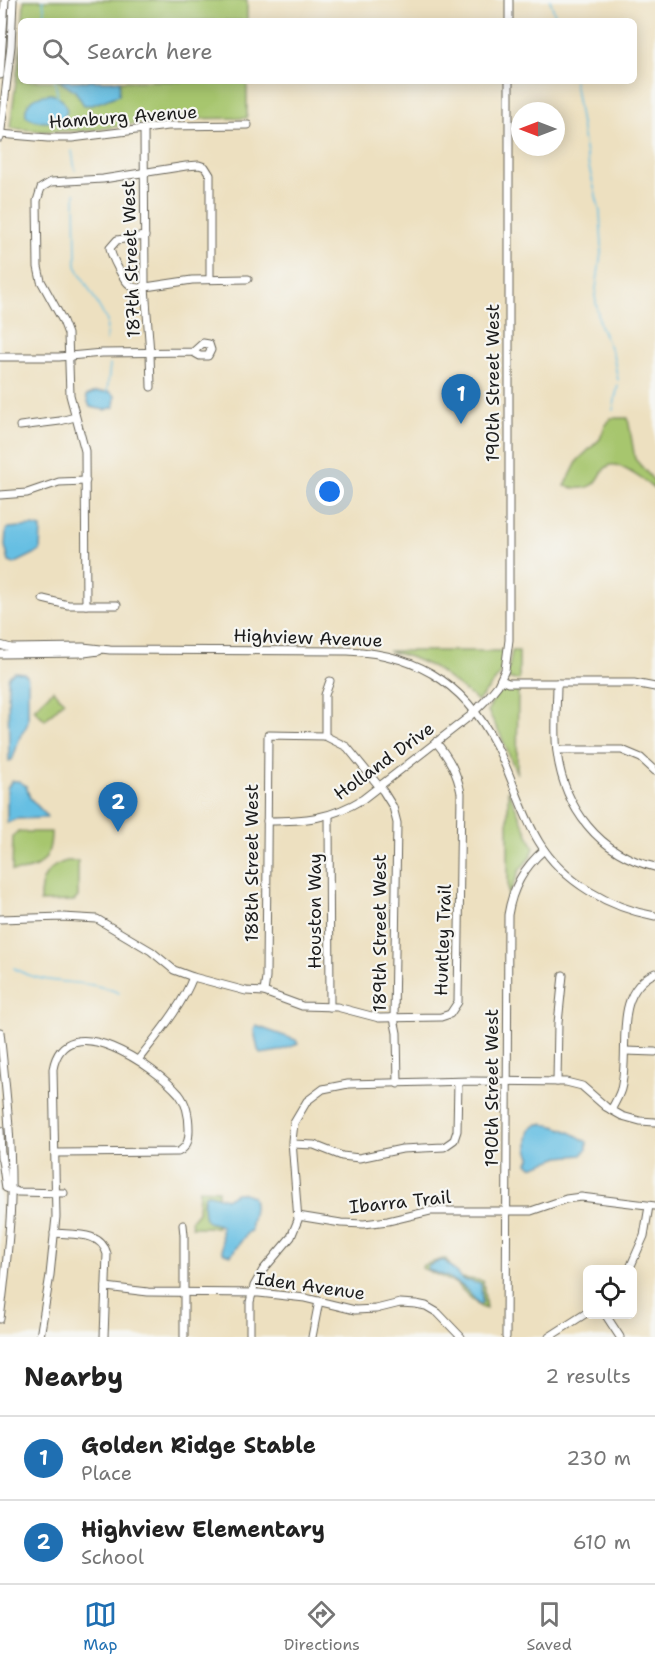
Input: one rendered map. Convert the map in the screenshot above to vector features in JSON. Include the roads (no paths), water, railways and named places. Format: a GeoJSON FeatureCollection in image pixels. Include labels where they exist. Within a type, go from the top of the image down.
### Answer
{"type":"FeatureCollection","features":[{"type":"Feature","properties":{"kind":"street"},"geometry":{"type":"LineString","coordinates":[[0,75],[5,0]]}},
{"type":"Feature","properties":{"kind":"street"},"geometry":{"type":"LineString","coordinates":[[0,135],[11,46],[13,0]]}},
{"type":"Feature","properties":{"kind":"street"},"geometry":{"type":"LineString","coordinates":[[509,0],[509,18]]}},
{"type":"Feature","properties":{"kind":"street","name":"190th Street West"},"geometry":{"type":"LineString","coordinates":[[476,710],[501,680],[508,659],[509,84]]}},
{"type":"Feature","properties":{"kind":"street","name":"Hamburg Avenue"},"geometry":{"type":"LineString","coordinates":[[0,135],[72,138],[168,126],[248,125]]}},
{"type":"Feature","properties":{"kind":"street","name":"187th Street West"},"geometry":{"type":"LineString","coordinates":[[144,129],[145,287],[151,387]]}},
{"type":"Feature","properties":{"kind":"street"},"geometry":{"type":"LineString","coordinates":[[86,605],[85,451],[70,395],[66,326],[43,286],[38,267],[37,201],[40,191],[44,186],[54,182],[81,181],[192,165],[205,167],[210,175],[210,279]]}},
{"type":"Feature","properties":{"kind":"street"},"geometry":{"type":"LineString","coordinates":[[145,236],[117,240],[110,248],[111,254],[128,283],[136,288],[184,280],[248,279]]}},
{"type":"Feature","properties":{"kind":"street"},"geometry":{"type":"LineString","coordinates":[[0,357],[193,352]]}},
{"type":"Feature","properties":{"kind":"street"},"geometry":{"type":"LineString","coordinates":[[20,426],[75,417]]}},
{"type":"Feature","properties":{"kind":"street"},"geometry":{"type":"LineString","coordinates":[[0,495],[23,494],[59,482],[86,481]]}},
{"type":"Feature","properties":{"kind":"street"},"geometry":{"type":"LineString","coordinates":[[44,599],[65,604],[117,605]]}},
{"type":"Feature","properties":{"kind":"street","name":"Highview Avenue"},"geometry":{"type":"LineString","coordinates":[[0,645],[11,648],[73,647],[110,650],[371,652],[398,658],[428,670],[476,710],[492,736],[526,818],[544,850],[568,875],[591,892],[623,908],[655,916]]}},
{"type":"Feature","properties":{"kind":"street","name":"Highview Avenue"},"geometry":{"type":"LineString","coordinates":[[0,654],[84,653],[110,650]]}},
{"type":"Feature","properties":{"kind":"street"},"geometry":{"type":"LineString","coordinates":[[501,680],[508,683],[634,683],[655,687]]}},
{"type":"Feature","properties":{"kind":"street"},"geometry":{"type":"LineString","coordinates":[[325,736],[325,695],[330,681]]}},
{"type":"Feature","properties":{"kind":"street"},"geometry":{"type":"LineString","coordinates":[[556,683],[557,750],[568,794],[586,825],[602,842],[634,860],[655,867]]}},
{"type":"Feature","properties":{"kind":"street","name":"Holland Drive"},"geometry":{"type":"LineString","coordinates":[[267,821],[307,820],[329,816],[349,808],[476,710]]}},
{"type":"Feature","properties":{"kind":"street","name":"188th Street West"},"geometry":{"type":"LineString","coordinates":[[264,992],[268,735],[325,736]]}},
{"type":"Feature","properties":{"kind":"street","name":"189th Street West"},"geometry":{"type":"LineString","coordinates":[[325,736],[347,747],[393,807],[397,823],[394,1018],[398,1033],[398,1084]]}},
{"type":"Feature","properties":{"kind":"street","name":"Huntley Trail"},"geometry":{"type":"LineString","coordinates":[[0,918],[97,919],[151,951],[174,970],[193,977],[264,992],[302,1006],[348,1009],[379,1018],[445,1017],[454,1010],[458,1002],[461,793],[458,776],[451,761],[436,742]]}},
{"type":"Feature","properties":{"kind":"street"},"geometry":{"type":"LineString","coordinates":[[557,750],[622,750],[640,758],[655,771]]}},
{"type":"Feature","properties":{"kind":"street","name":"Houston Way"},"geometry":{"type":"LineString","coordinates":[[329,816],[330,1007]]}},
{"type":"Feature","properties":{"kind":"street","name":"190th Street West"},"geometry":{"type":"LineString","coordinates":[[506,1337],[509,910],[513,893],[521,877],[544,850]]}},
{"type":"Feature","properties":{"kind":"street"},"geometry":{"type":"LineString","coordinates":[[611,1110],[621,1088],[627,1008],[630,997],[638,985],[655,973]]}},
{"type":"Feature","properties":{"kind":"street"},"geometry":{"type":"LineString","coordinates":[[557,1082],[558,1023],[563,975]]}},
{"type":"Feature","properties":{"kind":"street"},"geometry":{"type":"LineString","coordinates":[[138,1060],[166,1025],[188,990],[193,977]]}},
{"type":"Feature","properties":{"kind":"street"},"geometry":{"type":"LineString","coordinates":[[0,1032],[9,1124],[11,1190],[10,1227],[0,1319]]}},
{"type":"Feature","properties":{"kind":"street"},"geometry":{"type":"LineString","coordinates":[[40,1337],[60,1193],[56,1153],[52,1070],[57,1055],[74,1043],[90,1041],[115,1047],[138,1060],[174,1089],[183,1100],[189,1122],[189,1138],[184,1147],[173,1153],[56,1153]]}},
{"type":"Feature","properties":{"kind":"street"},"geometry":{"type":"LineString","coordinates":[[625,1051],[655,1052]]}},
{"type":"Feature","properties":{"kind":"street"},"geometry":{"type":"LineString","coordinates":[[292,1144],[314,1144],[342,1156],[359,1158],[402,1149],[444,1147],[454,1140],[457,1131],[458,1082]]}},
{"type":"Feature","properties":{"kind":"street"},"geometry":{"type":"LineString","coordinates":[[250,1337],[252,1292],[263,1270],[291,1237],[298,1216],[292,1144],[293,1128],[298,1114],[307,1101],[319,1092],[342,1084],[571,1083],[582,1086],[611,1110],[634,1120],[655,1122]]}},
{"type":"Feature","properties":{"kind":"street"},"geometry":{"type":"LineString","coordinates":[[0,1130],[4,1186],[18,1192],[60,1193]]}},
{"type":"Feature","properties":{"kind":"street"},"geometry":{"type":"LineString","coordinates":[[0,1185],[1,1153]]}},
{"type":"Feature","properties":{"kind":"street","name":"Ibarra Trail"},"geometry":{"type":"LineString","coordinates":[[298,1216],[348,1224],[364,1224],[388,1221],[423,1211],[534,1210],[566,1199],[581,1197],[652,1206]]}},
{"type":"Feature","properties":{"kind":"street"},"geometry":{"type":"LineString","coordinates":[[631,1265],[644,1236],[652,1206]]}},
{"type":"Feature","properties":{"kind":"street"},"geometry":{"type":"LineString","coordinates":[[183,1225],[184,1337]]}},
{"type":"Feature","properties":{"kind":"street"},"geometry":{"type":"LineString","coordinates":[[54,1233],[87,1236],[100,1241],[105,1248],[107,1254],[104,1337]]}},
{"type":"Feature","properties":{"kind":"street","name":"Iden Avenue"},"geometry":{"type":"LineString","coordinates":[[106,1287],[148,1292],[252,1292],[319,1301],[355,1311],[400,1303],[421,1305],[441,1316],[461,1337]]}},
{"type":"Feature","properties":{"kind":"street"},"geometry":{"type":"LineString","coordinates":[[312,1337],[319,1301]]}},
{"type":"Feature","properties":{"kind":"street"},"geometry":{"type":"LineString","coordinates":[[549,1337],[583,1315]]}},
{"type":"Feature","properties":{"kind":"street"},"geometry":{"type":"LineString","coordinates":[[608,1319],[620,1337]]}},
{"type":"Feature","properties":{"kind":"water"},"geometry":{"type":"Polygon","coordinates":[[[64,84],[120,84],[119,95],[92,105],[84,105],[75,91],[64,84]]]}},
{"type":"Feature","properties":{"kind":"water"},"geometry":{"type":"Polygon","coordinates":[[[50,94],[59,97],[65,105],[67,111],[63,119],[44,122],[26,116],[27,106],[32,100],[50,94]]]}},
{"type":"Feature","properties":{"kind":"water"},"geometry":{"type":"Polygon","coordinates":[[[96,392],[110,392],[115,396],[114,407],[105,410],[90,407],[86,396],[96,392]]]}},
{"type":"Feature","properties":{"kind":"water"},"geometry":{"type":"Polygon","coordinates":[[[33,526],[41,528],[40,551],[14,564],[9,562],[5,546],[6,530],[33,526]]]}},
{"type":"Feature","properties":{"kind":"water"},"geometry":{"type":"Polygon","coordinates":[[[14,672],[24,673],[27,676],[28,721],[12,760],[9,761],[8,680],[14,672]]]}},
{"type":"Feature","properties":{"kind":"water"},"geometry":{"type":"Polygon","coordinates":[[[12,781],[19,781],[26,786],[30,798],[47,818],[16,819],[7,823],[7,788],[12,781]]]}},
{"type":"Feature","properties":{"kind":"water"},"geometry":{"type":"Polygon","coordinates":[[[256,1026],[296,1040],[298,1044],[279,1051],[261,1054],[254,1030],[256,1026]]]}},
{"type":"Feature","properties":{"kind":"water"},"geometry":{"type":"Polygon","coordinates":[[[538,1124],[551,1125],[570,1132],[587,1142],[587,1149],[582,1155],[560,1157],[532,1167],[528,1163],[531,1156],[528,1146],[529,1136],[530,1129],[538,1124]]]}},
{"type":"Feature","properties":{"kind":"water"},"geometry":{"type":"Polygon","coordinates":[[[236,1193],[252,1196],[254,1211],[251,1231],[231,1255],[222,1250],[221,1226],[207,1221],[203,1205],[205,1195],[226,1199],[236,1193]]]}},
{"type":"Feature","properties":{"kind":"water"},"geometry":{"type":"Polygon","coordinates":[[[445,1261],[463,1280],[481,1284],[482,1303],[479,1304],[464,1287],[450,1278],[427,1269],[428,1266],[445,1261]]]}},
{"type":"Feature","properties":{"kind":"waterway"},"geometry":{"type":"LineString","coordinates":[[43,0],[46,18]]}},
{"type":"Feature","properties":{"kind":"waterway"},"geometry":{"type":"LineString","coordinates":[[550,0],[556,18]]}},
{"type":"Feature","properties":{"kind":"waterway"},"geometry":{"type":"LineString","coordinates":[[56,84],[58,98]]}},
{"type":"Feature","properties":{"kind":"waterway"},"geometry":{"type":"LineString","coordinates":[[574,84],[586,155],[600,212],[602,246],[595,296],[600,326],[613,354],[618,380]]}},
{"type":"Feature","properties":{"kind":"waterway"},"geometry":{"type":"LineString","coordinates":[[72,151],[75,170]]}},
{"type":"Feature","properties":{"kind":"waterway"},"geometry":{"type":"LineString","coordinates":[[75,193],[76,266],[107,321],[106,341]]}},
{"type":"Feature","properties":{"kind":"waterway"},"geometry":{"type":"LineString","coordinates":[[107,392],[110,365]]}},
{"type":"Feature","properties":{"kind":"waterway"},"geometry":{"type":"LineString","coordinates":[[613,410],[618,385]]}},
{"type":"Feature","properties":{"kind":"waterway"},"geometry":{"type":"LineString","coordinates":[[14,968],[39,978],[93,985],[119,993]]}},
{"type":"Feature","properties":{"kind":"place","name":"Golden Ridge Stable"},"geometry":{"type":"Point","coordinates":[461,424]}},
{"type":"Feature","properties":{"kind":"place","name":"Highview Elementary"},"geometry":{"type":"Point","coordinates":[118,832]}}]}
